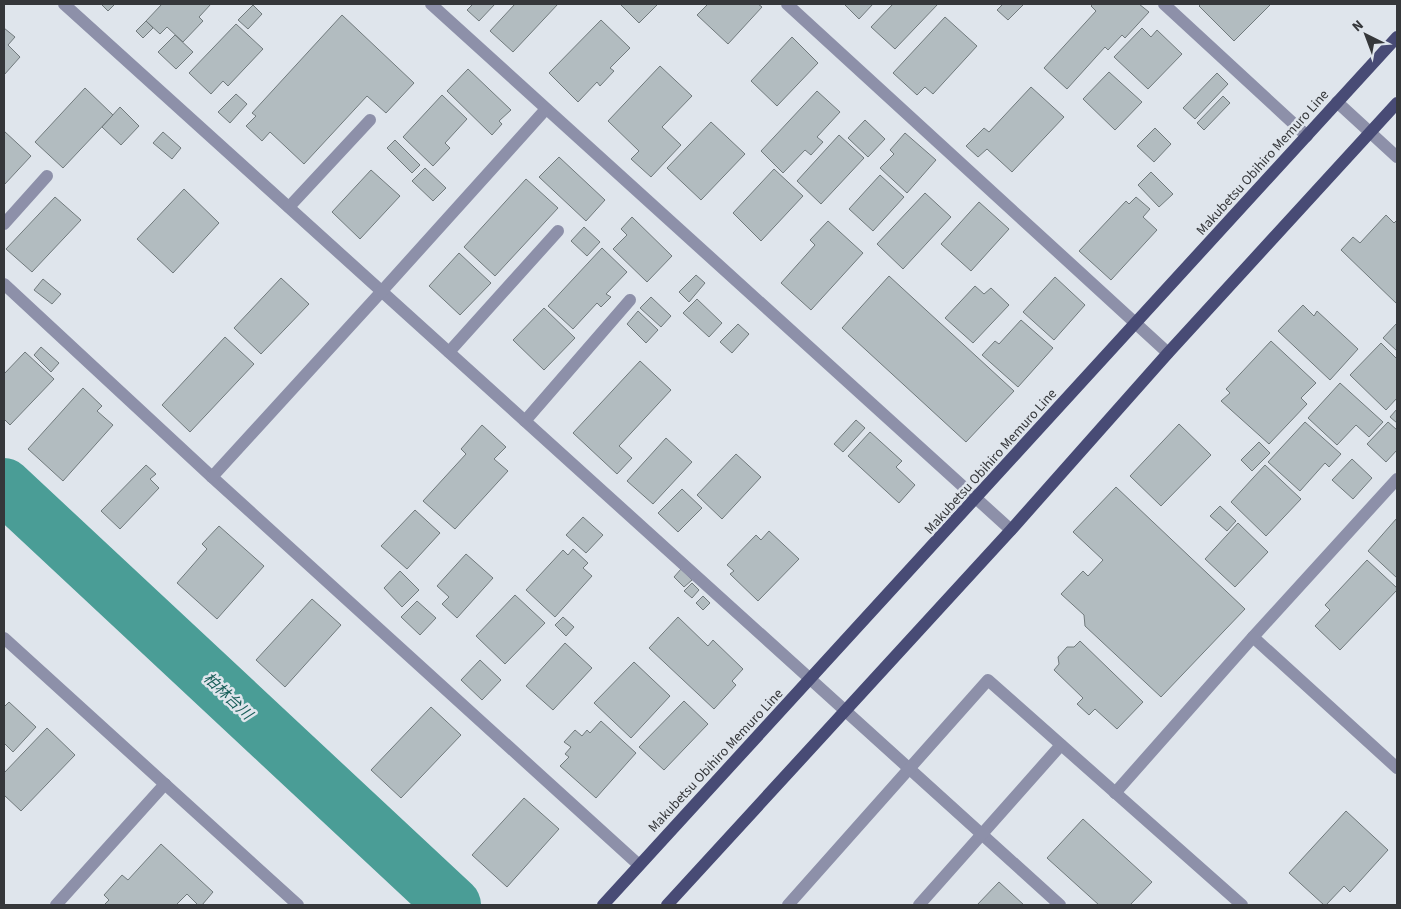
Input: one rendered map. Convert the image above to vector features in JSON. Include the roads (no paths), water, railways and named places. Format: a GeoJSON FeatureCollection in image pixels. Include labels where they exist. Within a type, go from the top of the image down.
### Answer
{"type":"FeatureCollection","features":[{"type":"Feature","properties":{"kind":"main road","name":"Makubetsu Obihiro Memuro Line"},"geometry":{"type":"LineString","coordinates":[[603,905],[976,500],[1397,37]]}},
{"type":"Feature","properties":{"kind":"main road"},"geometry":{"type":"LineString","coordinates":[[667,905],[1011,530],[1168,353],[1397,103]]}},
{"type":"Feature","properties":{"kind":"street"},"geometry":{"type":"LineString","coordinates":[[64,4],[1060,905]]}},
{"type":"Feature","properties":{"kind":"street"},"geometry":{"type":"LineString","coordinates":[[431,4],[1011,530]]}},
{"type":"Feature","properties":{"kind":"street"},"geometry":{"type":"LineString","coordinates":[[787,4],[1168,353]]}},
{"type":"Feature","properties":{"kind":"street"},"geometry":{"type":"LineString","coordinates":[[1164,4],[1307,136]]}},
{"type":"Feature","properties":{"kind":"street"},"geometry":{"type":"LineString","coordinates":[[1337,102],[1397,158]]}},
{"type":"Feature","properties":{"kind":"street"},"geometry":{"type":"LineString","coordinates":[[212,477],[382,292],[546,109]]}},
{"type":"Feature","properties":{"kind":"street"},"geometry":{"type":"LineString","coordinates":[[289,207],[370,120]]}},
{"type":"Feature","properties":{"kind":"street"},"geometry":{"type":"LineString","coordinates":[[4,224],[47,176]]}},
{"type":"Feature","properties":{"kind":"street"},"geometry":{"type":"LineString","coordinates":[[449,352],[558,232]]}},
{"type":"Feature","properties":{"kind":"street"},"geometry":{"type":"LineString","coordinates":[[4,284],[212,477],[639,865]]}},
{"type":"Feature","properties":{"kind":"street"},"geometry":{"type":"LineString","coordinates":[[525,421],[630,300]]}},
{"type":"Feature","properties":{"kind":"street"},"geometry":{"type":"LineString","coordinates":[[1116,793],[1253,637],[1397,479]]}},
{"type":"Feature","properties":{"kind":"street"},"geometry":{"type":"LineString","coordinates":[[1253,637],[1397,768]]}},
{"type":"Feature","properties":{"kind":"street"},"geometry":{"type":"LineString","coordinates":[[4,638],[298,905]]}},
{"type":"Feature","properties":{"kind":"street"},"geometry":{"type":"LineString","coordinates":[[788,905],[988,680],[1242,905]]}},
{"type":"Feature","properties":{"kind":"street"},"geometry":{"type":"LineString","coordinates":[[919,905],[1061,745]]}},
{"type":"Feature","properties":{"kind":"street"},"geometry":{"type":"LineString","coordinates":[[56,905],[165,784]]}},
{"type":"Feature","properties":{"kind":"waterway","name":"柏林台川"},"geometry":{"type":"LineString","coordinates":[[4,486],[453,905]]}}]}
